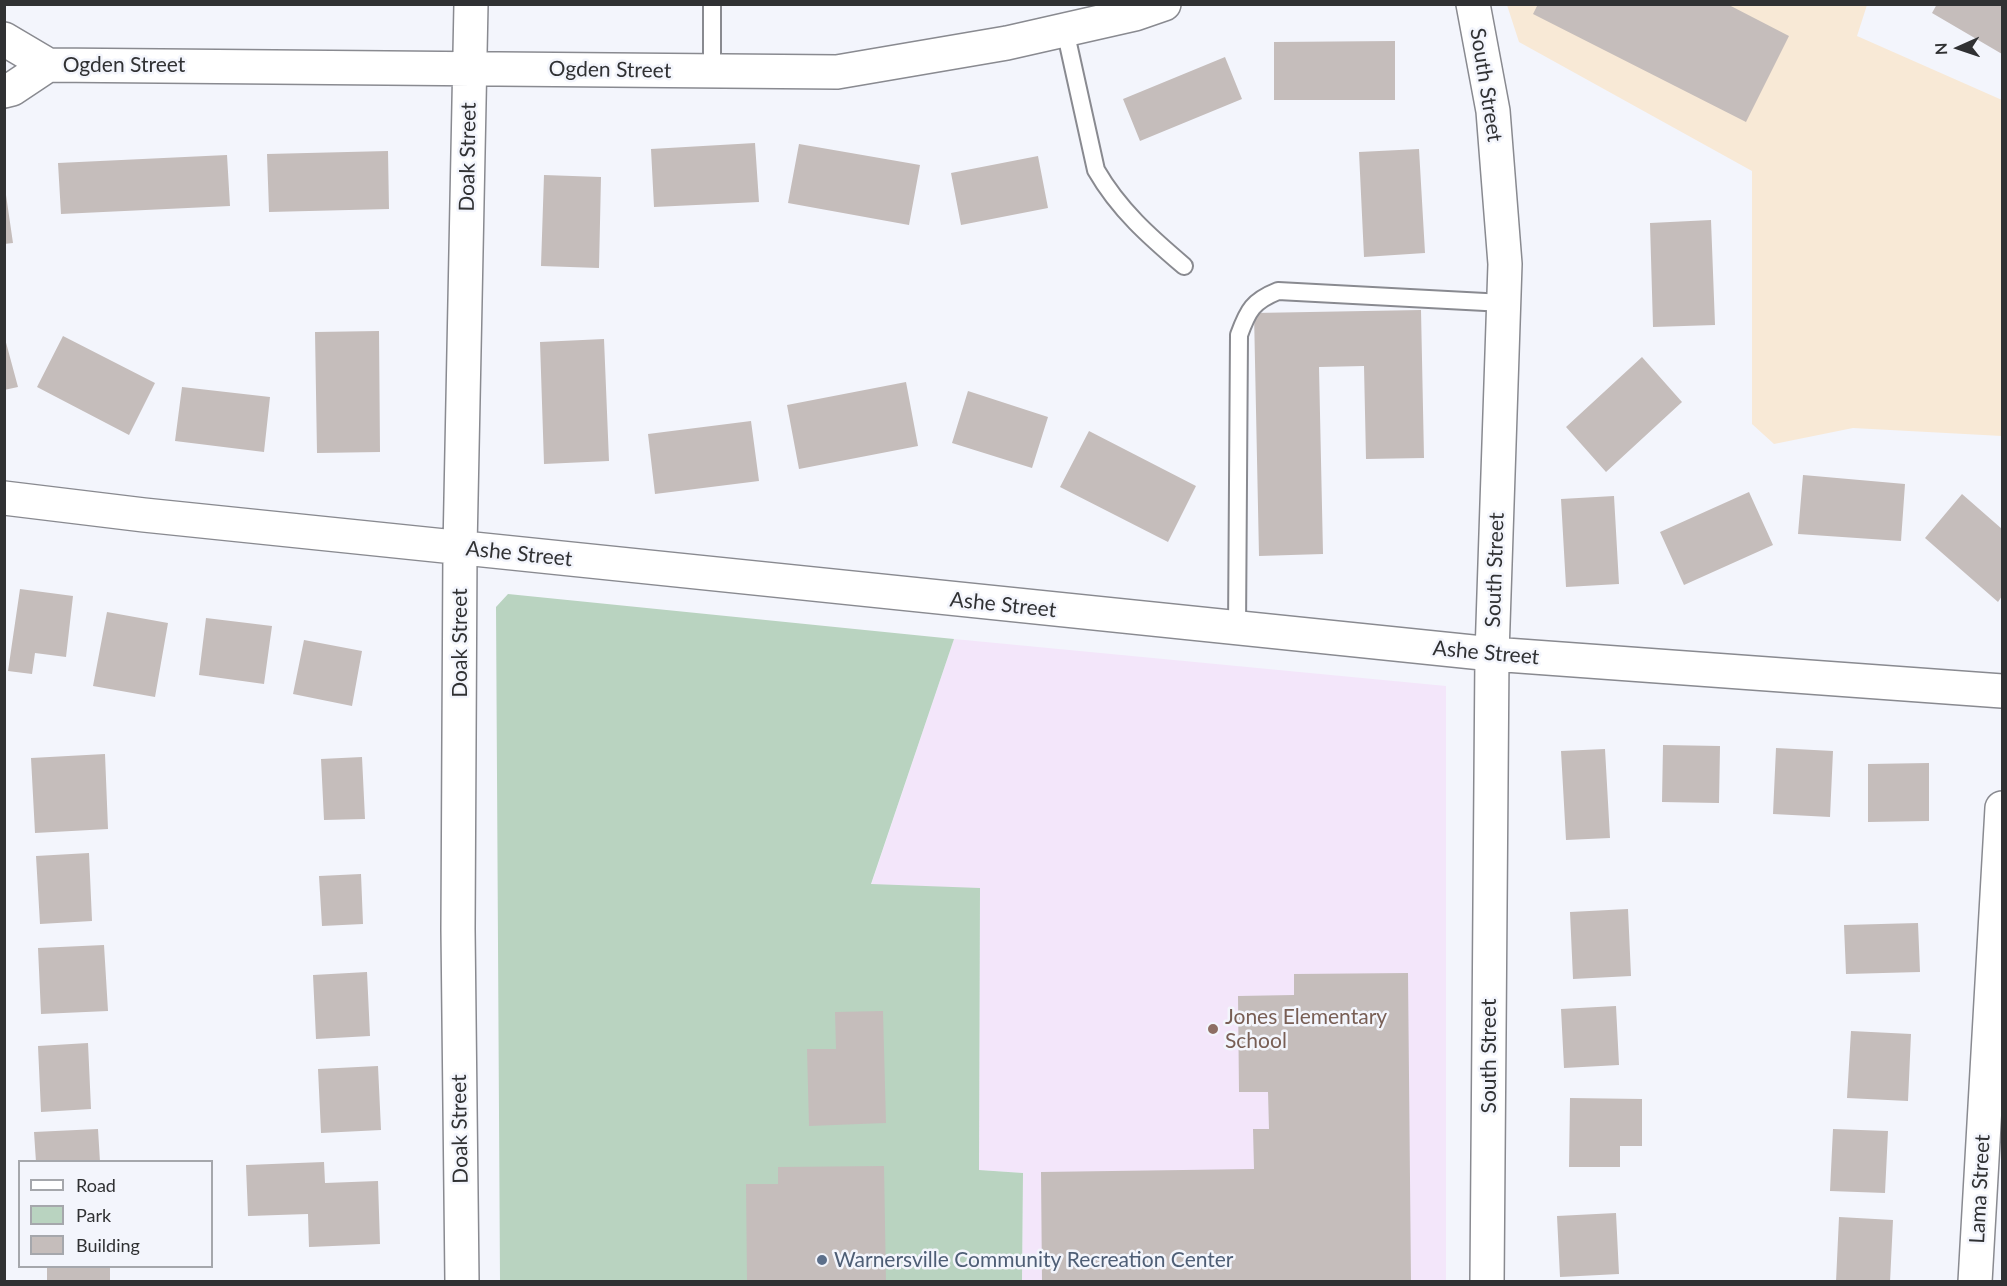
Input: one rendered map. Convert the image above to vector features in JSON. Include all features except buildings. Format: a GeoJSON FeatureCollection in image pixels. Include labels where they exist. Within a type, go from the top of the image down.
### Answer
{"type":"FeatureCollection","features":[{"type":"Feature","properties":{"kind":"street","name":"Doak Street"},"geometry":{"type":"LineString","coordinates":[[462,1281],[458,929],[460,548],[471,4]]}},
{"type":"Feature","properties":{"kind":"street","name":"Ogden Street"},"geometry":{"type":"LineString","coordinates":[[4,39],[48,65],[837,72],[1007,43],[1164,4]]}},
{"type":"Feature","properties":{"kind":"street","name":"South Street"},"geometry":{"type":"LineString","coordinates":[[1473,4],[1493,111],[1505,264],[1492,654],[1487,1281]]}},
{"type":"Feature","properties":{"kind":"street","name":"Ogden Street"},"geometry":{"type":"LineString","coordinates":[[4,91],[12,89],[48,65]]}},
{"type":"Feature","properties":{"kind":"street","name":"Ashe Street"},"geometry":{"type":"LineString","coordinates":[[4,498],[460,548],[1492,654],[2002,691]]}},
{"type":"Feature","properties":{"kind":"street","name":"Lama Street"},"geometry":{"type":"LineString","coordinates":[[1975,1281],[2002,808]]}},
{"type":"Feature","properties":{"kind":"lane"},"geometry":{"type":"LineString","coordinates":[[712,4],[712,72]]}},
{"type":"Feature","properties":{"kind":"lane"},"geometry":{"type":"LineString","coordinates":[[1065,30],[1096,170],[1108,190],[1140,228],[1184,267]]}},
{"type":"Feature","properties":{"kind":"lane"},"geometry":{"type":"LineString","coordinates":[[1237,629],[1239,335],[1247,314],[1260,298],[1278,291],[1504,303]]}},
{"type":"Feature","properties":{"kind":"shaded area"},"geometry":{"type":"Polygon","coordinates":[[[1507,5],[1867,5],[1857,36],[2002,100],[2002,436],[1853,428],[1774,444],[1752,424],[1752,171],[1519,42],[1507,5]]]}},
{"type":"Feature","properties":{"kind":"shaded area","name":"Jones Elementary School"},"geometry":{"type":"Polygon","coordinates":[[[954,639],[1446,686],[1446,1281],[1022,1281],[1023,1173],[979,1170],[980,889],[871,885],[954,639]]]}},
{"type":"Feature","properties":{"kind":"green space"},"geometry":{"type":"Polygon","coordinates":[[[508,594],[954,639],[871,884],[980,888],[979,1170],[1023,1173],[1022,1281],[500,1281],[496,607],[508,594]]]}},
{"type":"Feature","properties":{"kind":"place","name":"Jones Elementary School"},"geometry":{"type":"Point","coordinates":[1213,1029]}},
{"type":"Feature","properties":{"kind":"place","name":"Warnersville Community Recreation Center"},"geometry":{"type":"Point","coordinates":[822,1260]}}]}
